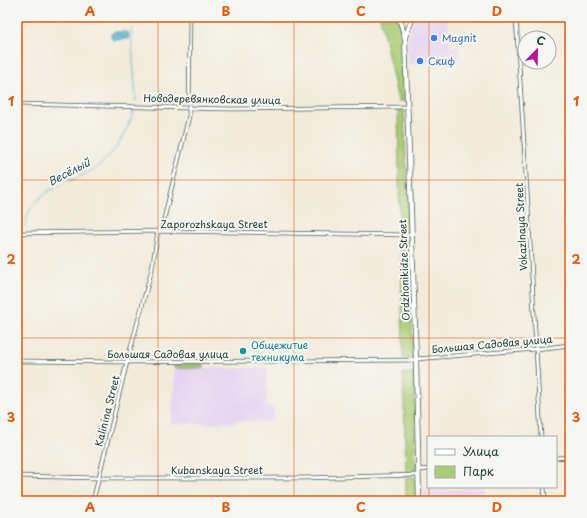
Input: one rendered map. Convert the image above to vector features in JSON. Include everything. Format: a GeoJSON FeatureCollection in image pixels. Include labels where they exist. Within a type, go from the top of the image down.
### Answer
{"type":"FeatureCollection","features":[{"type":"Feature","properties":{"kind":"main road"},"geometry":{"type":"LineString","coordinates":[[399,17],[405,38]]}},
{"type":"Feature","properties":{"kind":"main road"},"geometry":{"type":"LineString","coordinates":[[405,38],[412,17]]}},
{"type":"Feature","properties":{"kind":"main road","name":"Ordzhonikidze Street"},"geometry":{"type":"LineString","coordinates":[[405,38],[416,359],[419,501]]}},
{"type":"Feature","properties":{"kind":"street","name":"Kalinina Street"},"geometry":{"type":"LineString","coordinates":[[93,501],[189,116],[190,17]]}},
{"type":"Feature","properties":{"kind":"street","name":"Vokazlnaya Street"},"geometry":{"type":"LineString","coordinates":[[516,17],[541,436]]}},
{"type":"Feature","properties":{"kind":"street","name":"Новодеревянковская улица"},"geometry":{"type":"LineString","coordinates":[[17,104],[189,108],[407,107]]}},
{"type":"Feature","properties":{"kind":"street","name":"Zaporozhskaya Street"},"geometry":{"type":"LineString","coordinates":[[17,233],[160,231],[412,236]]}},
{"type":"Feature","properties":{"kind":"street","name":"Большая Садовая улица"},"geometry":{"type":"LineString","coordinates":[[17,361],[127,362],[416,359],[570,345]]}},
{"type":"Feature","properties":{"kind":"street"},"geometry":{"type":"LineString","coordinates":[[557,458],[570,457]]}},
{"type":"Feature","properties":{"kind":"street","name":"Kubanskaya Street"},"geometry":{"type":"LineString","coordinates":[[17,476],[99,478],[303,478],[418,472],[427,469]]}},
{"type":"Feature","properties":{"kind":"street"},"geometry":{"type":"LineString","coordinates":[[544,488],[545,501]]}},
{"type":"Feature","properties":{"kind":"shaded area"},"geometry":{"type":"Polygon","coordinates":[[[414,17],[447,17],[450,47],[459,46],[460,60],[408,64],[408,36],[414,17]]]}},
{"type":"Feature","properties":{"kind":"shaded area"},"geometry":{"type":"Polygon","coordinates":[[[174,368],[267,368],[267,407],[274,407],[274,422],[237,421],[236,423],[171,424],[174,368]]]}},
{"type":"Feature","properties":{"kind":"shaded area"},"geometry":{"type":"Polygon","coordinates":[[[485,488],[486,501],[424,501],[423,490],[485,488]]]}},
{"type":"Feature","properties":{"kind":"green space"},"geometry":{"type":"Polygon","coordinates":[[[380,17],[397,17],[401,28],[404,101],[398,101],[380,17]]]}},
{"type":"Feature","properties":{"kind":"green space"},"geometry":{"type":"Polygon","coordinates":[[[398,109],[404,111],[409,230],[405,234],[400,234],[398,109]]]}},
{"type":"Feature","properties":{"kind":"green space"},"geometry":{"type":"Polygon","coordinates":[[[401,237],[405,237],[409,240],[413,358],[403,358],[401,237]]]}},
{"type":"Feature","properties":{"kind":"green space"},"geometry":{"type":"Polygon","coordinates":[[[174,364],[204,364],[204,368],[174,368],[174,364]]]}},
{"type":"Feature","properties":{"kind":"green space"},"geometry":{"type":"Polygon","coordinates":[[[403,373],[414,373],[416,470],[413,473],[406,473],[403,373]]]}},
{"type":"Feature","properties":{"kind":"green space"},"geometry":{"type":"Polygon","coordinates":[[[406,477],[413,477],[416,479],[417,501],[406,501],[406,477]]]}},
{"type":"Feature","properties":{"kind":"water"},"geometry":{"type":"Polygon","coordinates":[[[113,32],[128,32],[129,39],[113,40],[111,38],[111,34],[113,32]]]}},
{"type":"Feature","properties":{"kind":"waterway","name":"Весёлый"},"geometry":{"type":"LineString","coordinates":[[131,17],[136,101]]}},
{"type":"Feature","properties":{"kind":"waterway","name":"Весёлый"},"geometry":{"type":"LineString","coordinates":[[25,227],[30,210],[43,196],[51,190],[86,174],[107,158],[123,135],[134,111]]}},
{"type":"Feature","properties":{"kind":"place","name":"Magnit"},"geometry":{"type":"Point","coordinates":[434,38]}},
{"type":"Feature","properties":{"kind":"place","name":"Скиф"},"geometry":{"type":"Point","coordinates":[420,61]}},
{"type":"Feature","properties":{"kind":"place","name":"Общежитие техникума"},"geometry":{"type":"Point","coordinates":[243,351]}}]}
